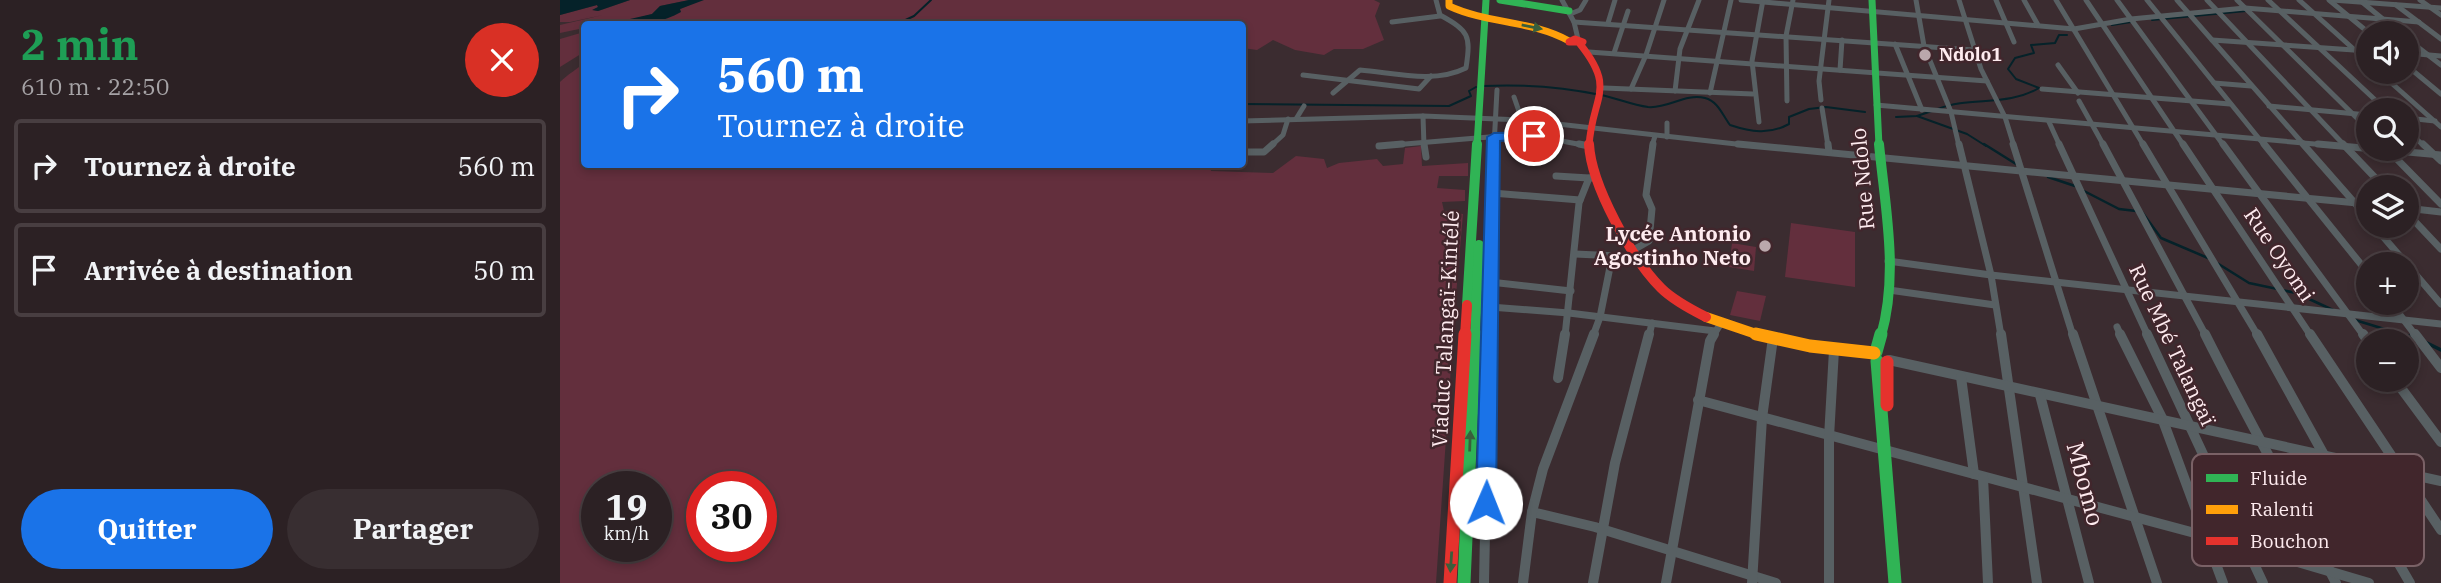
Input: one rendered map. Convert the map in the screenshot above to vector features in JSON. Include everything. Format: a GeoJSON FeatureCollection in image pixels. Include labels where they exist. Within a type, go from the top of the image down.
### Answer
{"type":"FeatureCollection","features":[{"type":"Feature","properties":{"kind":"main road"},"geometry":{"type":"LineString","coordinates":[[1449,0],[1449,6],[1454,10],[1479,18],[1553,32],[1579,44],[1601,72],[1603,93],[1591,127],[1588,146],[1592,178],[1651,276],[1669,295],[1718,327],[1881,358]]}},
{"type":"Feature","properties":{"kind":"main road"},"geometry":{"type":"LineString","coordinates":[[1484,78],[1486,0]]}},
{"type":"Feature","properties":{"kind":"main road"},"geometry":{"type":"LineString","coordinates":[[1484,78],[1492,0]]}},
{"type":"Feature","properties":{"kind":"main road"},"geometry":{"type":"LineString","coordinates":[[1500,0],[1516,4],[1536,4],[1569,13]]}},
{"type":"Feature","properties":{"kind":"main road"},"geometry":{"type":"LineString","coordinates":[[1536,4],[1548,0]]}},
{"type":"Feature","properties":{"kind":"main road","name":"Rue Ndolo"},"geometry":{"type":"LineString","coordinates":[[1873,5],[1876,105],[1889,290],[1881,358],[1885,472],[1895,583]]}},
{"type":"Feature","properties":{"kind":"main road","name":"Viaduc Talangaï-Kintélé"},"geometry":{"type":"LineString","coordinates":[[1450,583],[1484,78]]}},
{"type":"Feature","properties":{"kind":"main road","name":"Viaduc Talangaï-Kintélé"},"geometry":{"type":"LineString","coordinates":[[1464,583],[1484,78]]}},
{"type":"Feature","properties":{"kind":"street"},"geometry":{"type":"LineString","coordinates":[[1436,0],[1440,16]]}},
{"type":"Feature","properties":{"kind":"street"},"geometry":{"type":"LineString","coordinates":[[1562,0],[1574,22],[1579,44],[1614,53],[1987,81]]}},
{"type":"Feature","properties":{"kind":"street"},"geometry":{"type":"LineString","coordinates":[[1569,13],[1580,10],[1586,0]]}},
{"type":"Feature","properties":{"kind":"street"},"geometry":{"type":"LineString","coordinates":[[1608,23],[1615,0]]}},
{"type":"Feature","properties":{"kind":"street"},"geometry":{"type":"LineString","coordinates":[[1631,89],[1646,55],[1664,0]]}},
{"type":"Feature","properties":{"kind":"street"},"geometry":{"type":"LineString","coordinates":[[1675,91],[1679,58],[1699,0]]}},
{"type":"Feature","properties":{"kind":"street"},"geometry":{"type":"LineString","coordinates":[[1710,93],[1731,0]]}},
{"type":"Feature","properties":{"kind":"street"},"geometry":{"type":"LineString","coordinates":[[1741,0],[1873,5],[1919,15],[2074,29],[2131,19],[2245,8],[2312,11],[2407,21]]}},
{"type":"Feature","properties":{"kind":"street"},"geometry":{"type":"LineString","coordinates":[[1916,0],[1924,46],[1951,112],[1991,275],[2010,388],[2037,583]]}},
{"type":"Feature","properties":{"kind":"street"},"geometry":{"type":"LineString","coordinates":[[1959,0],[1974,50],[2005,117],[2096,404],[2157,583]]}},
{"type":"Feature","properties":{"kind":"street"},"geometry":{"type":"LineString","coordinates":[[1996,0],[2014,42]]}},
{"type":"Feature","properties":{"kind":"street"},"geometry":{"type":"LineString","coordinates":[[2024,0],[2038,25]]}},
{"type":"Feature","properties":{"kind":"street"},"geometry":{"type":"LineString","coordinates":[[2056,0],[2239,302],[2323,454]]}},
{"type":"Feature","properties":{"kind":"street","name":"Rue Oyomi"},"geometry":{"type":"LineString","coordinates":[[2086,0],[2391,454]]}},
{"type":"Feature","properties":{"kind":"street"},"geometry":{"type":"LineString","coordinates":[[2117,0],[2360,329]]}},
{"type":"Feature","properties":{"kind":"street"},"geometry":{"type":"LineString","coordinates":[[2147,0],[2356,259]]}},
{"type":"Feature","properties":{"kind":"street"},"geometry":{"type":"LineString","coordinates":[[2177,0],[2354,203]]}},
{"type":"Feature","properties":{"kind":"street"},"geometry":{"type":"LineString","coordinates":[[2207,0],[2372,175]]}},
{"type":"Feature","properties":{"kind":"street"},"geometry":{"type":"LineString","coordinates":[[2237,0],[2356,118]]}},
{"type":"Feature","properties":{"kind":"street"},"geometry":{"type":"LineString","coordinates":[[2268,0],[2373,98]]}},
{"type":"Feature","properties":{"kind":"street"},"geometry":{"type":"LineString","coordinates":[[2299,0],[2354,50]]}},
{"type":"Feature","properties":{"kind":"street"},"geometry":{"type":"LineString","coordinates":[[2331,0],[2393,2],[2441,8]]}},
{"type":"Feature","properties":{"kind":"street"},"geometry":{"type":"LineString","coordinates":[[2331,0],[2356,22]]}},
{"type":"Feature","properties":{"kind":"street"},"geometry":{"type":"LineString","coordinates":[[2420,0],[2441,15]]}},
{"type":"Feature","properties":{"kind":"street"},"geometry":{"type":"LineString","coordinates":[[1759,122],[1750,64],[1754,34],[1763,1]]}},
{"type":"Feature","properties":{"kind":"street"},"geometry":{"type":"LineString","coordinates":[[2360,1],[2386,21]]}},
{"type":"Feature","properties":{"kind":"street"},"geometry":{"type":"LineString","coordinates":[[1787,101],[1785,65],[1793,2]]}},
{"type":"Feature","properties":{"kind":"street"},"geometry":{"type":"LineString","coordinates":[[2393,2],[2418,21]]}},
{"type":"Feature","properties":{"kind":"street"},"geometry":{"type":"LineString","coordinates":[[1829,4],[1821,68],[1821,104],[1829,152]]}},
{"type":"Feature","properties":{"kind":"street"},"geometry":{"type":"LineString","coordinates":[[1614,53],[1628,11]]}},
{"type":"Feature","properties":{"kind":"street"},"geometry":{"type":"LineString","coordinates":[[1333,93],[1360,70],[1431,76],[1458,74],[1466,66],[1469,39],[1466,30],[1458,23],[1440,16],[1392,22]]}},
{"type":"Feature","properties":{"kind":"street"},"geometry":{"type":"LineString","coordinates":[[1574,22],[1974,50]]}},
{"type":"Feature","properties":{"kind":"street"},"geometry":{"type":"LineString","coordinates":[[2419,22],[2441,39]]}},
{"type":"Feature","properties":{"kind":"street"},"geometry":{"type":"LineString","coordinates":[[1840,70],[1842,40]]}},
{"type":"Feature","properties":{"kind":"street"},"geometry":{"type":"LineString","coordinates":[[2212,40],[2354,50]]}},
{"type":"Feature","properties":{"kind":"street"},"geometry":{"type":"LineString","coordinates":[[1895,44],[1922,110]]}},
{"type":"Feature","properties":{"kind":"street"},"geometry":{"type":"LineString","coordinates":[[2419,48],[2441,65]]}},
{"type":"Feature","properties":{"kind":"street"},"geometry":{"type":"LineString","coordinates":[[2419,55],[2441,56]]}},
{"type":"Feature","properties":{"kind":"street"},"geometry":{"type":"LineString","coordinates":[[2058,65],[2078,93]]}},
{"type":"Feature","properties":{"kind":"street"},"geometry":{"type":"LineString","coordinates":[[1303,75],[1419,89],[1431,76]]}},
{"type":"Feature","properties":{"kind":"street"},"geometry":{"type":"LineString","coordinates":[[2419,76],[2441,94]]}},
{"type":"Feature","properties":{"kind":"street"},"geometry":{"type":"LineString","coordinates":[[2214,83],[2251,86]]}},
{"type":"Feature","properties":{"kind":"street"},"geometry":{"type":"LineString","coordinates":[[2393,84],[2441,127]]}},
{"type":"Feature","properties":{"kind":"street"},"geometry":{"type":"LineString","coordinates":[[1603,93],[1631,89],[1753,94]]}},
{"type":"Feature","properties":{"kind":"street"},"geometry":{"type":"LineString","coordinates":[[2042,89],[2230,104]]}},
{"type":"Feature","properties":{"kind":"street"},"geometry":{"type":"LineString","coordinates":[[1484,583],[1492,193],[1497,90]]}},
{"type":"Feature","properties":{"kind":"street"},"geometry":{"type":"LineString","coordinates":[[1514,97],[1522,120]]}},
{"type":"Feature","properties":{"kind":"street"},"geometry":{"type":"LineString","coordinates":[[2079,101],[2188,298],[2266,454]]}},
{"type":"Feature","properties":{"kind":"street"},"geometry":{"type":"LineString","coordinates":[[1876,105],[2356,148]]}},
{"type":"Feature","properties":{"kind":"street"},"geometry":{"type":"LineString","coordinates":[[1246,152],[1264,152],[1283,135],[1304,106]]}},
{"type":"Feature","properties":{"kind":"street"},"geometry":{"type":"LineString","coordinates":[[2269,106],[2356,114]]}},
{"type":"Feature","properties":{"kind":"street"},"geometry":{"type":"LineString","coordinates":[[1423,116],[1426,157]]}},
{"type":"Feature","properties":{"kind":"street"},"geometry":{"type":"LineString","coordinates":[[1246,121],[1423,116],[1522,120],[1655,136],[2354,203]]}},
{"type":"Feature","properties":{"kind":"street"},"geometry":{"type":"LineString","coordinates":[[2419,119],[2437,121]]}},
{"type":"Feature","properties":{"kind":"street","name":"Rue Mbé Talangaï"},"geometry":{"type":"LineString","coordinates":[[2049,122],[2204,454]]}},
{"type":"Feature","properties":{"kind":"street"},"geometry":{"type":"LineString","coordinates":[[1667,123],[1667,137]]}},
{"type":"Feature","properties":{"kind":"street"},"geometry":{"type":"LineString","coordinates":[[1379,146],[1529,135],[1588,146]]}},
{"type":"Feature","properties":{"kind":"street"},"geometry":{"type":"LineString","coordinates":[[1575,254],[1612,257],[1637,253],[1649,241],[1652,209],[1646,195],[1649,156],[1655,136]]}},
{"type":"Feature","properties":{"kind":"street"},"geometry":{"type":"LineString","coordinates":[[2419,140],[2438,155],[2441,161]]}},
{"type":"Feature","properties":{"kind":"street"},"geometry":{"type":"LineString","coordinates":[[2419,153],[2438,155]]}},
{"type":"Feature","properties":{"kind":"street"},"geometry":{"type":"LineString","coordinates":[[2399,161],[2441,204]]}},
{"type":"Feature","properties":{"kind":"street"},"geometry":{"type":"LineString","coordinates":[[1556,176],[1592,178],[1580,200],[1569,313],[1558,378]]}},
{"type":"Feature","properties":{"kind":"street"},"geometry":{"type":"LineString","coordinates":[[1492,193],[1580,200]]}},
{"type":"Feature","properties":{"kind":"street"},"geometry":{"type":"LineString","coordinates":[[2419,211],[2441,212]]}},
{"type":"Feature","properties":{"kind":"street"},"geometry":{"type":"LineString","coordinates":[[2419,224],[2441,249]]}},
{"type":"Feature","properties":{"kind":"street"},"geometry":{"type":"LineString","coordinates":[[2384,238],[2441,304]]}},
{"type":"Feature","properties":{"kind":"street"},"geometry":{"type":"LineString","coordinates":[[1523,583],[1532,512],[1543,469],[1600,317],[1612,257]]}},
{"type":"Feature","properties":{"kind":"street"},"geometry":{"type":"LineString","coordinates":[[1888,261],[2188,298],[2441,324]]}},
{"type":"Feature","properties":{"kind":"street"},"geometry":{"type":"LineString","coordinates":[[1490,282],[1571,291]]}},
{"type":"Feature","properties":{"kind":"street"},"geometry":{"type":"LineString","coordinates":[[1889,290],[1995,305]]}},
{"type":"Feature","properties":{"kind":"street"},"geometry":{"type":"LineString","coordinates":[[1490,307],[1718,327],[1710,341],[1698,400],[1666,583]]}},
{"type":"Feature","properties":{"kind":"street"},"geometry":{"type":"LineString","coordinates":[[2401,315],[2441,368]]}},
{"type":"Feature","properties":{"kind":"street"},"geometry":{"type":"LineString","coordinates":[[1593,583],[1615,463],[1652,323]]}},
{"type":"Feature","properties":{"kind":"street"},"geometry":{"type":"LineString","coordinates":[[2117,327],[2162,418],[2192,502]]}},
{"type":"Feature","properties":{"kind":"street"},"geometry":{"type":"LineString","coordinates":[[1752,580],[1762,418],[1773,338]]}},
{"type":"Feature","properties":{"kind":"street"},"geometry":{"type":"LineString","coordinates":[[1829,583],[1829,437],[1834,350]]}},
{"type":"Feature","properties":{"kind":"street"},"geometry":{"type":"LineString","coordinates":[[1881,358],[2040,395],[2096,404],[2320,454]]}},
{"type":"Feature","properties":{"kind":"street"},"geometry":{"type":"LineString","coordinates":[[1961,377],[1979,475],[1989,583]]}},
{"type":"Feature","properties":{"kind":"street"},"geometry":{"type":"LineString","coordinates":[[2404,392],[2441,442]]}},
{"type":"Feature","properties":{"kind":"street","name":"Mbomo"},"geometry":{"type":"LineString","coordinates":[[2040,395],[2089,583]]}},
{"type":"Feature","properties":{"kind":"street"},"geometry":{"type":"LineString","coordinates":[[1698,400],[2192,533]]}},
{"type":"Feature","properties":{"kind":"street","name":"Rue Oyomi"},"geometry":{"type":"LineString","coordinates":[[2424,504],[2441,530]]}},
{"type":"Feature","properties":{"kind":"street"},"geometry":{"type":"LineString","coordinates":[[1532,512],[1604,527],[1752,580],[1776,583]]}},
{"type":"Feature","properties":{"kind":"street"},"geometry":{"type":"LineString","coordinates":[[2216,566],[2223,583]]}},
{"type":"Feature","properties":{"kind":"street","name":"Rue Mbé Talangaï"},"geometry":{"type":"LineString","coordinates":[[2255,566],[2263,583]]}},
{"type":"Feature","properties":{"kind":"street"},"geometry":{"type":"LineString","coordinates":[[2314,566],[2369,583]]}},
{"type":"Feature","properties":{"kind":"street"},"geometry":{"type":"LineString","coordinates":[[2326,566],[2336,583]]}},
{"type":"Feature","properties":{"kind":"street"},"geometry":{"type":"LineString","coordinates":[[2400,566],[2410,583]]}},
{"type":"Feature","properties":{"kind":"shaded area"},"geometry":{"type":"Polygon","coordinates":[[[630,0],[689,0],[660,6],[652,14],[626,21],[581,21],[581,29],[560,33],[560,25],[603,15],[570,22],[560,22],[560,15],[597,5],[593,10],[598,11],[630,0]]]}},
{"type":"Feature","properties":{"kind":"shaded area"},"geometry":{"type":"Polygon","coordinates":[[[700,0],[1374,0],[1380,3],[1375,16],[1384,40],[1363,49],[1334,49],[1324,55],[1295,50],[1273,40],[1257,50],[1246,48],[1246,21],[654,21],[700,0]]]}},
{"type":"Feature","properties":{"kind":"shaded area"},"geometry":{"type":"Polygon","coordinates":[[[581,33],[581,54],[560,67],[560,39],[581,33]]]}},
{"type":"Feature","properties":{"kind":"shaded area"},"geometry":{"type":"Polygon","coordinates":[[[581,65],[581,168],[1211,168],[1211,171],[1273,173],[1296,156],[1324,159],[1327,168],[1339,163],[1377,159],[1383,166],[1403,164],[1405,148],[1421,146],[1422,166],[1468,163],[1468,176],[1439,176],[1437,188],[1465,190],[1465,201],[1442,202],[1444,211],[1463,214],[1455,307],[1446,341],[1452,352],[1436,583],[560,583],[560,82],[581,65]]]}},
{"type":"Feature","properties":{"kind":"shaded area"},"geometry":{"type":"Polygon","coordinates":[[[1791,223],[1855,232],[1855,287],[1785,277],[1791,223]]]}},
{"type":"Feature","properties":{"kind":"shaded area"},"geometry":{"type":"Polygon","coordinates":[[[1732,243],[1756,247],[1754,271],[1729,267],[1732,243]]]}},
{"type":"Feature","properties":{"kind":"shaded area"},"geometry":{"type":"Polygon","coordinates":[[[1737,291],[1766,296],[1760,321],[1730,315],[1737,291]]]}},
{"type":"Feature","properties":{"kind":"water"},"geometry":{"type":"Polygon","coordinates":[[[560,0],[630,0],[598,11],[592,10],[598,7],[597,5],[560,15],[560,0]]]}},
{"type":"Feature","properties":{"kind":"water"},"geometry":{"type":"Polygon","coordinates":[[[704,0],[658,21],[621,21],[652,14],[660,6],[704,0]]]}},
{"type":"Feature","properties":{"kind":"waterway"},"geometry":{"type":"LineString","coordinates":[[903,21],[914,16],[931,0]]}},
{"type":"Feature","properties":{"kind":"waterway"},"geometry":{"type":"LineString","coordinates":[[2152,20],[2246,11]]}},
{"type":"Feature","properties":{"kind":"waterway"},"geometry":{"type":"LineString","coordinates":[[2112,25],[2131,22]]}},
{"type":"Feature","properties":{"kind":"waterway"},"geometry":{"type":"LineString","coordinates":[[1938,109],[1963,103],[2001,100],[2027,94],[2039,88],[2016,79],[2008,69],[2015,58],[2034,53],[2031,45],[2055,43],[2059,35],[2067,35]]}},
{"type":"Feature","properties":{"kind":"waterway"},"geometry":{"type":"LineString","coordinates":[[1483,86],[1572,90],[1648,107],[1663,106],[1690,98],[1705,98],[1717,105],[1730,125],[1760,131],[1774,130],[1789,124],[1789,117],[1809,109],[1826,107],[1865,112]]}},
{"type":"Feature","properties":{"kind":"waterway"},"geometry":{"type":"LineString","coordinates":[[1246,104],[1449,106],[1471,96],[1469,91],[1476,87]]}},
{"type":"Feature","properties":{"kind":"waterway"},"geometry":{"type":"LineString","coordinates":[[1917,116],[1932,111]]}},
{"type":"Feature","properties":{"kind":"waterway"},"geometry":{"type":"LineString","coordinates":[[1896,117],[1917,116]]}},
{"type":"Feature","properties":{"kind":"waterway"},"geometry":{"type":"LineString","coordinates":[[1917,116],[1967,134],[1986,146]]}},
{"type":"Feature","properties":{"kind":"waterway"},"geometry":{"type":"LineString","coordinates":[[1984,144],[2016,164]]}},
{"type":"Feature","properties":{"kind":"waterway"},"geometry":{"type":"LineString","coordinates":[[2048,177],[2075,186]]}},
{"type":"Feature","properties":{"kind":"waterway"},"geometry":{"type":"LineString","coordinates":[[2084,191],[2119,209],[2136,211]]}},
{"type":"Feature","properties":{"kind":"waterway"},"geometry":{"type":"LineString","coordinates":[[2142,212],[2161,238],[2208,258]]}},
{"type":"Feature","properties":{"kind":"waterway"},"geometry":{"type":"LineString","coordinates":[[2217,263],[2249,283],[2296,293],[2333,310]]}},
{"type":"Feature","properties":{"kind":"waterway"},"geometry":{"type":"LineString","coordinates":[[2355,320],[2384,329]]}},
{"type":"Feature","properties":{"kind":"waterway"},"geometry":{"type":"LineString","coordinates":[[2425,342],[2441,350]]}},
{"type":"Feature","properties":{"kind":"traffic: fast"},"geometry":{"type":"LineString","coordinates":[[1467,305],[1486,0]]}},
{"type":"Feature","properties":{"kind":"traffic: fast"},"geometry":{"type":"LineString","coordinates":[[1500,0],[1569,11]]}},
{"type":"Feature","properties":{"kind":"traffic: fast"},"geometry":{"type":"LineString","coordinates":[[1872,0],[1876,113],[1889,269],[1884,325],[1876,352]]}},
{"type":"Feature","properties":{"kind":"traffic: fast"},"geometry":{"type":"LineString","coordinates":[[1464,583],[1479,245]]}},
{"type":"Feature","properties":{"kind":"traffic: fast"},"geometry":{"type":"LineString","coordinates":[[1877,361],[1895,583]]}},
{"type":"Feature","properties":{"kind":"traffic: slow"},"geometry":{"type":"LineString","coordinates":[[1449,0],[1449,6],[1463,13],[1540,28],[1569,41]]}},
{"type":"Feature","properties":{"kind":"traffic: slow"},"geometry":{"type":"LineString","coordinates":[[1706,317],[1788,342],[1874,353]]}},
{"type":"Feature","properties":{"kind":"traffic: jam"},"geometry":{"type":"LineString","coordinates":[[1575,39],[1583,42],[1569,42],[1575,39]]}},
{"type":"Feature","properties":{"kind":"traffic: jam"},"geometry":{"type":"LineString","coordinates":[[1580,44],[1593,60],[1602,85],[1590,130],[1589,147],[1591,161],[1606,200],[1629,243],[1661,288],[1706,317]]}},
{"type":"Feature","properties":{"kind":"traffic: jam"},"geometry":{"type":"LineString","coordinates":[[1450,583],[1467,305]]}},
{"type":"Feature","properties":{"kind":"traffic: jam"},"geometry":{"type":"LineString","coordinates":[[1887,362],[1887,405]]}},
{"type":"Feature","properties":{"kind":"place","name":"Ndolo1"},"geometry":{"type":"Point","coordinates":[1925,55]}},
{"type":"Feature","properties":{"kind":"place","name":"Lycée Antonio Agostinho Neto"},"geometry":{"type":"Point","coordinates":[1765,246]}},
{"type":"Feature","properties":{"kind":"route"},"geometry":{"type":"LineString","coordinates":[[1486,503],[1494,137],[1525,134],[1534,136]]}}]}
